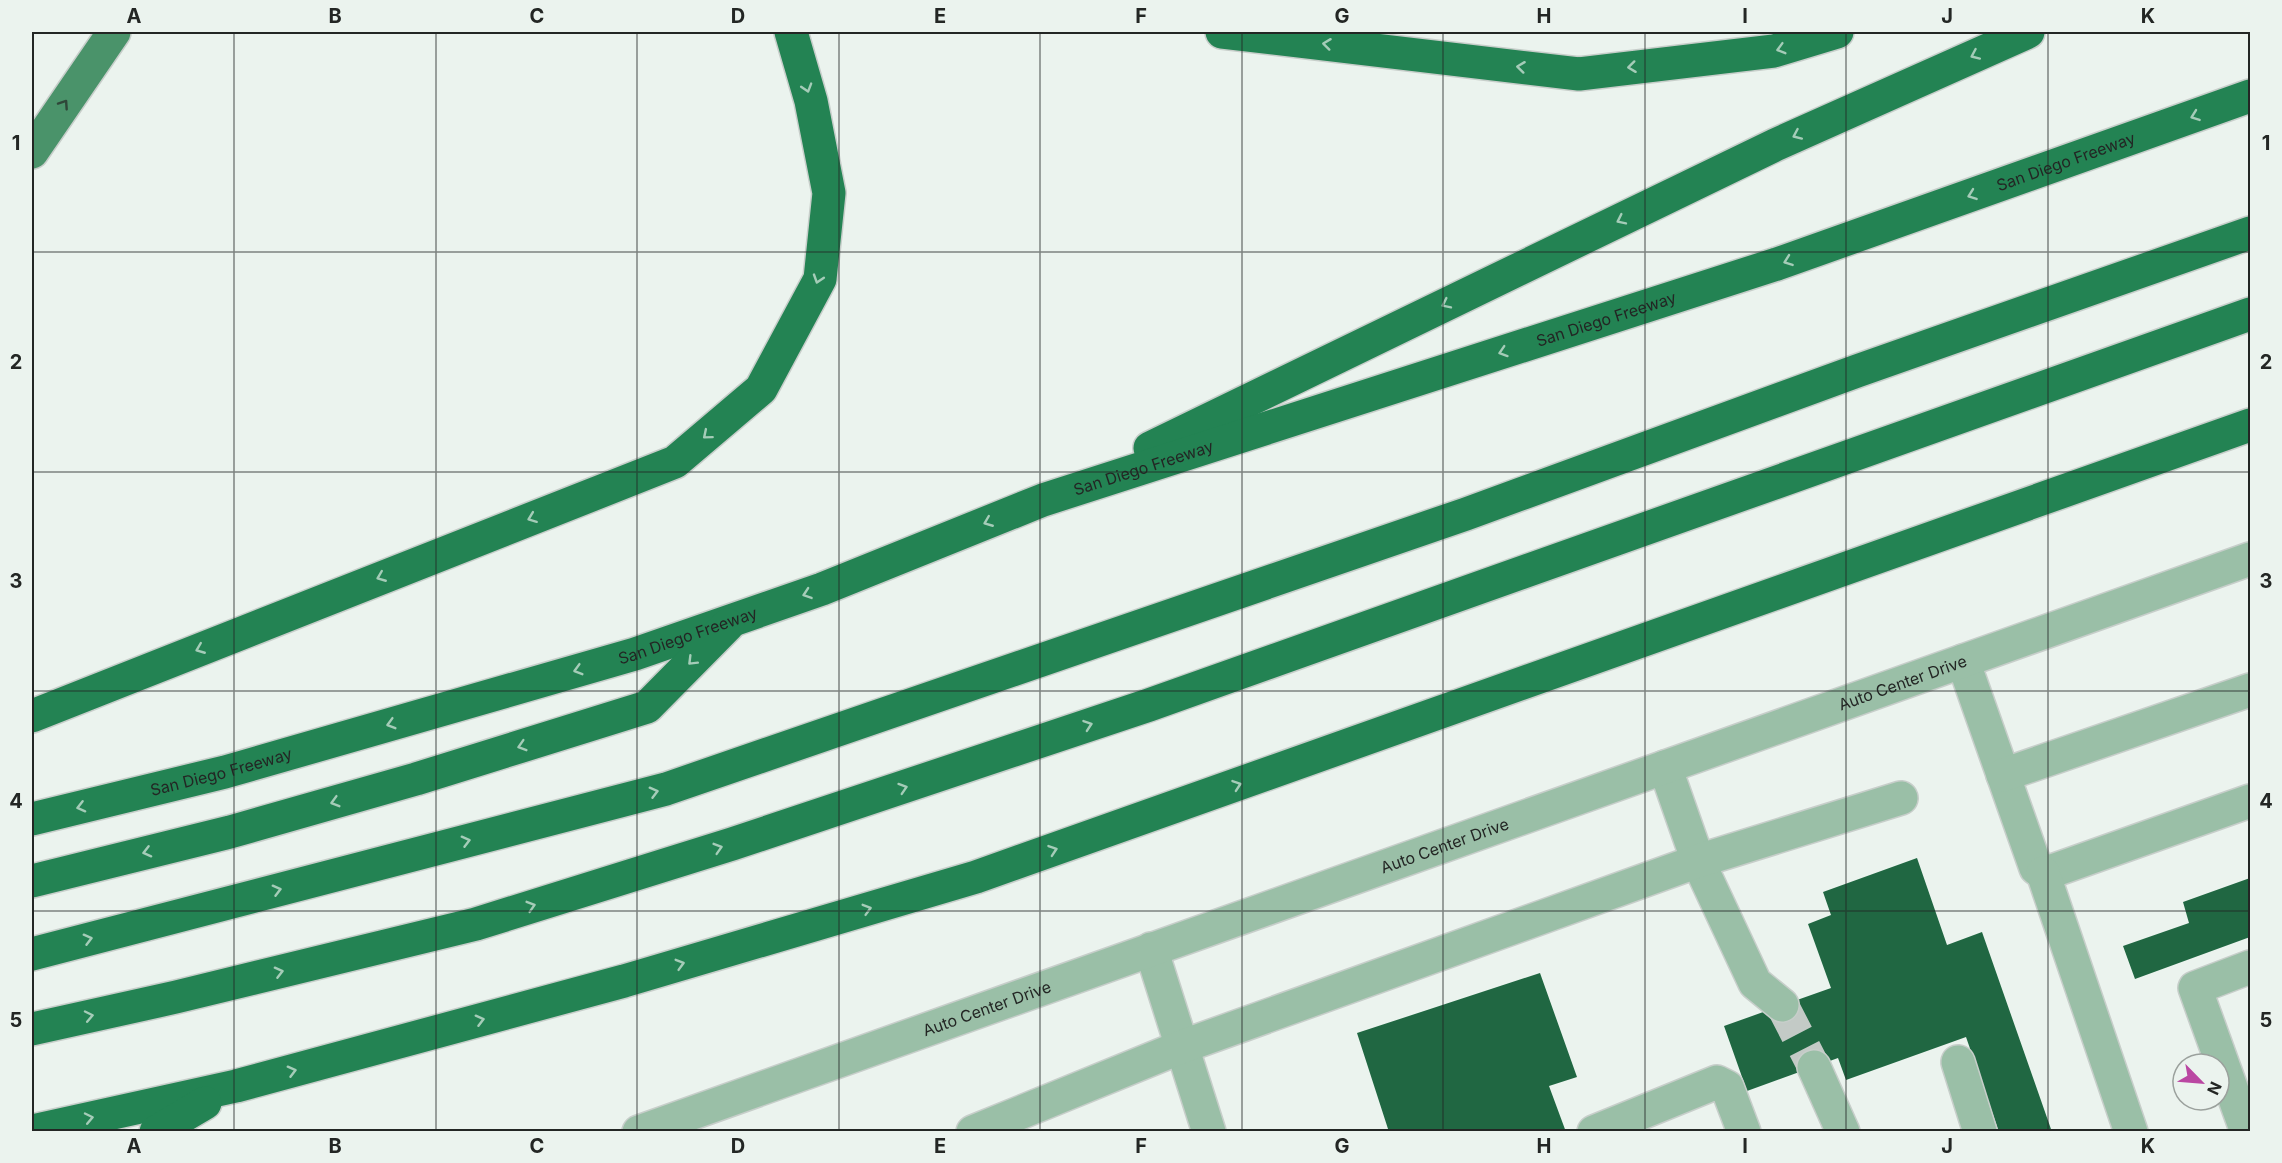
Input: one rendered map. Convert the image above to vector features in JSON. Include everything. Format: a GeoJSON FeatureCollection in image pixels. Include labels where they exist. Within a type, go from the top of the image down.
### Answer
{"type":"FeatureCollection","features":[{"type":"Feature","properties":{"kind":"highway"},"geometry":{"type":"LineString","coordinates":[[32,716],[675,462],[761,389],[820,279],[829,193],[812,101],[790,32]]}},
{"type":"Feature","properties":{"kind":"highway"},"geometry":{"type":"LineString","coordinates":[[1222,32],[1579,74],[1774,51],[1837,32]]}},
{"type":"Feature","properties":{"kind":"highway"},"geometry":{"type":"LineString","coordinates":[[1043,500],[1764,150],[2028,32]]}},
{"type":"Feature","properties":{"kind":"highway","name":"San Diego Freeway"},"geometry":{"type":"LineString","coordinates":[[32,819],[225,772],[634,654],[822,589],[1043,500],[1778,264],[2250,96]]}},
{"type":"Feature","properties":{"kind":"highway"},"geometry":{"type":"LineString","coordinates":[[32,954],[666,789],[1466,514],[1857,371],[2250,233]]}},
{"type":"Feature","properties":{"kind":"highway"},"geometry":{"type":"LineString","coordinates":[[32,1029],[176,997],[476,924],[732,844],[1149,705],[2250,314]]}},
{"type":"Feature","properties":{"kind":"highway"},"geometry":{"type":"LineString","coordinates":[[32,1131],[236,1086],[624,981],[976,877],[2250,425]]}},
{"type":"Feature","properties":{"kind":"highway"},"geometry":{"type":"LineString","coordinates":[[32,881],[230,832],[416,779],[647,707],[733,620]]}},
{"type":"Feature","properties":{"kind":"highway"},"geometry":{"type":"LineString","coordinates":[[156,1131],[236,1086]]}},
{"type":"Feature","properties":{"kind":"main road"},"geometry":{"type":"LineString","coordinates":[[32,152],[114,32]]}},
{"type":"Feature","properties":{"kind":"street","name":"Auto Center Drive"},"geometry":{"type":"LineString","coordinates":[[639,1131],[2250,559]]}},
{"type":"Feature","properties":{"kind":"street"},"geometry":{"type":"LineString","coordinates":[[1963,661],[2036,867],[2043,873],[2131,1131]]}},
{"type":"Feature","properties":{"kind":"street"},"geometry":{"type":"LineString","coordinates":[[2003,775],[2250,690]]}},
{"type":"Feature","properties":{"kind":"street"},"geometry":{"type":"LineString","coordinates":[[1665,767],[1698,861],[1755,983],[1782,1005]]}},
{"type":"Feature","properties":{"kind":"street"},"geometry":{"type":"LineString","coordinates":[[973,1131],[1181,1047],[1698,861],[1901,798]]}},
{"type":"Feature","properties":{"kind":"street"},"geometry":{"type":"LineString","coordinates":[[2043,873],[2250,801]]}},
{"type":"Feature","properties":{"kind":"street"},"geometry":{"type":"LineString","coordinates":[[1151,949],[1209,1131]]}},
{"type":"Feature","properties":{"kind":"street"},"geometry":{"type":"LineString","coordinates":[[2247,1131],[2194,988],[2250,967]]}},
{"type":"Feature","properties":{"kind":"street"},"geometry":{"type":"LineString","coordinates":[[1958,1062],[1980,1131]]}},
{"type":"Feature","properties":{"kind":"street"},"geometry":{"type":"LineString","coordinates":[[1814,1066],[1843,1131]]}},
{"type":"Feature","properties":{"kind":"street"},"geometry":{"type":"LineString","coordinates":[[1594,1131],[1717,1082],[1726,1087],[1744,1131]]}},
{"type":"Feature","properties":{"kind":"building"},"geometry":{"type":"Polygon","coordinates":[[[1917,858],[1947,945],[1982,932],[2052,1132],[1999,1132],[1966,1037],[1846,1080],[1838,1058],[1747,1091],[1724,1026],[1831,988],[1808,924],[1831,915],[1823,892],[1917,858]]]}},
{"type":"Feature","properties":{"kind":"building"},"geometry":{"type":"Polygon","coordinates":[[[2250,878],[2250,937],[2135,979],[2123,946],[2189,923],[2183,902],[2250,878]]]}},
{"type":"Feature","properties":{"kind":"building"},"geometry":{"type":"Polygon","coordinates":[[[1540,973],[1577,1077],[1549,1086],[1566,1132],[1389,1132],[1357,1033],[1540,973]]]}},
{"type":"Feature","properties":{"kind":"tunnel"},"geometry":{"type":"LineString","coordinates":[[1782,1005],[1814,1067]]}}]}
